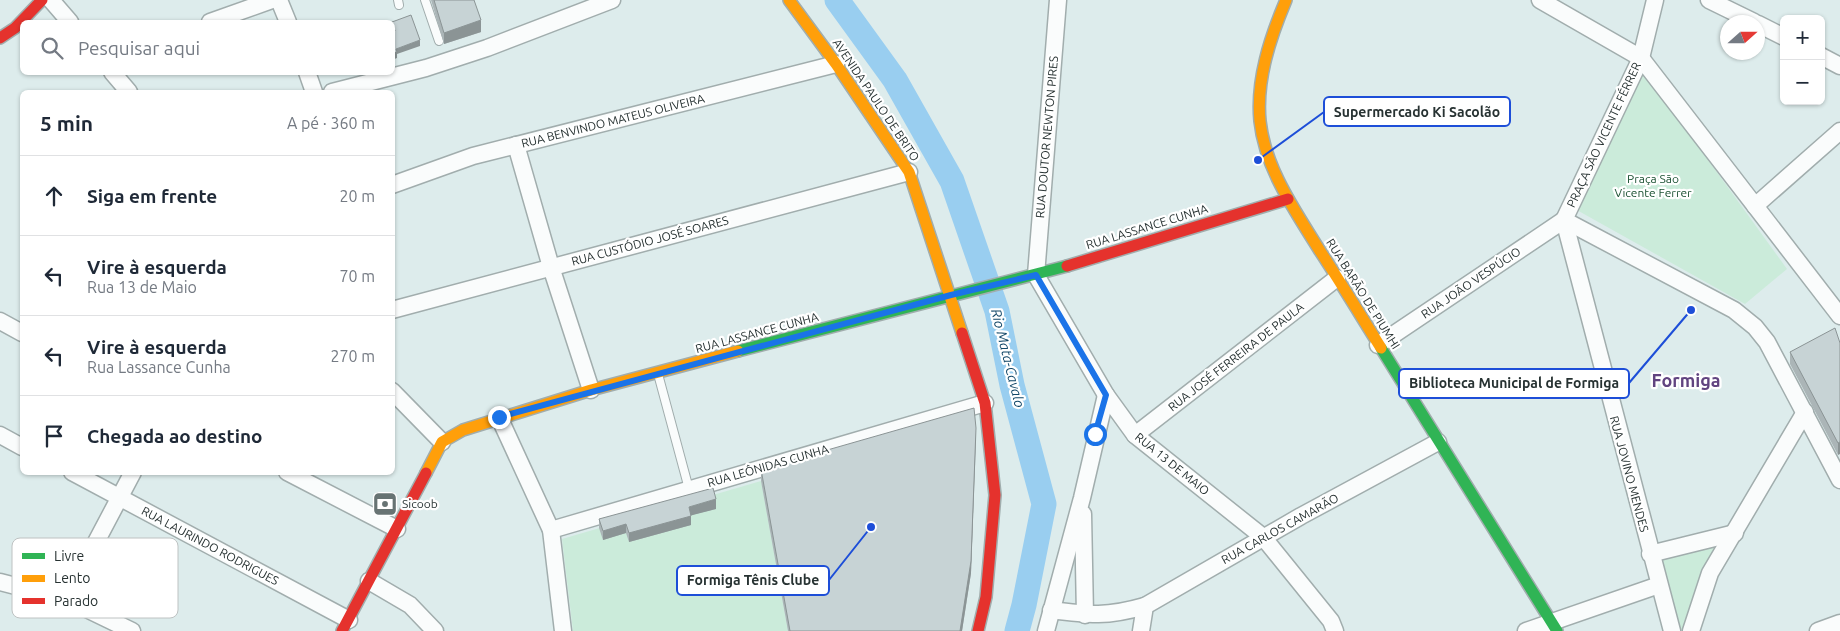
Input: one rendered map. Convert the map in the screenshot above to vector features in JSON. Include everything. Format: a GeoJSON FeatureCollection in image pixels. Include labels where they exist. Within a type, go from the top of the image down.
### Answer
{"type":"FeatureCollection","features":[{"type":"Feature","properties":{"kind":"street"},"geometry":{"type":"LineString","coordinates":[[23,20],[42,0]]}},
{"type":"Feature","properties":{"kind":"street"},"geometry":{"type":"LineString","coordinates":[[51,0],[68,20]]}},
{"type":"Feature","properties":{"kind":"street"},"geometry":{"type":"LineString","coordinates":[[216,20],[272,0]]}},
{"type":"Feature","properties":{"kind":"street"},"geometry":{"type":"LineString","coordinates":[[279,0],[287,20]]}},
{"type":"Feature","properties":{"kind":"street"},"geometry":{"type":"LineString","coordinates":[[340,90],[426,68],[487,48],[612,0]]}},
{"type":"Feature","properties":{"kind":"street","name":"AVENIDA PAULO DE BRITO"},"geometry":{"type":"LineString","coordinates":[[789,0],[836,64],[909,172],[985,403],[995,495],[986,597],[978,631]]}},
{"type":"Feature","properties":{"kind":"street","name":"RUA DOUTOR NEWTON PIRES"},"geometry":{"type":"LineString","coordinates":[[1036,275],[1058,0]]}},
{"type":"Feature","properties":{"kind":"street","name":"RUA BARÃO DE PIUMHI"},"geometry":{"type":"LineString","coordinates":[[1286,0],[1276,22],[1262,76],[1260,120],[1266,147],[1288,199],[1554,627]]}},
{"type":"Feature","properties":{"kind":"street"},"geometry":{"type":"LineString","coordinates":[[1540,0],[1641,58],[1655,0]]}},
{"type":"Feature","properties":{"kind":"street"},"geometry":{"type":"LineString","coordinates":[[1709,0],[1740,15]]}},
{"type":"Feature","properties":{"kind":"street"},"geometry":{"type":"LineString","coordinates":[[0,38],[20,23]]}},
{"type":"Feature","properties":{"kind":"street"},"geometry":{"type":"LineString","coordinates":[[1765,28],[1780,35]]}},
{"type":"Feature","properties":{"kind":"street","name":"PRAÇA SÃO VICENTE FÉRRER"},"geometry":{"type":"LineString","coordinates":[[1840,316],[1641,58],[1564,220],[1734,310],[1755,327],[1767,342],[1805,412],[1836,462],[1840,480]]}},
{"type":"Feature","properties":{"kind":"street"},"geometry":{"type":"LineString","coordinates":[[1825,58],[1840,66]]}},
{"type":"Feature","properties":{"kind":"street","name":"RUA BENVINDO MATEUS OLIVEIRA"},"geometry":{"type":"LineString","coordinates":[[395,184],[473,156],[836,64]]}},
{"type":"Feature","properties":{"kind":"street"},"geometry":{"type":"LineString","coordinates":[[115,75],[127,90]]}},
{"type":"Feature","properties":{"kind":"street"},"geometry":{"type":"LineString","coordinates":[[308,75],[313,90]]}},
{"type":"Feature","properties":{"kind":"street"},"geometry":{"type":"LineString","coordinates":[[1755,206],[1840,131]]}},
{"type":"Feature","properties":{"kind":"street"},"geometry":{"type":"LineString","coordinates":[[516,145],[551,268],[591,390]]}},
{"type":"Feature","properties":{"kind":"street","name":"RUA CUSTÓDIO JOSÉ SOARES"},"geometry":{"type":"LineString","coordinates":[[395,309],[909,172]]}},
{"type":"Feature","properties":{"kind":"street","name":"RUA LASSANCE CUNHA"},"geometry":{"type":"LineString","coordinates":[[442,442],[463,430],[499,417],[591,390],[658,374],[951,295],[1036,275],[1288,199]]}},
{"type":"Feature","properties":{"kind":"street","name":"RUA JOÃO VESPÚCIO"},"geometry":{"type":"LineString","coordinates":[[1378,345],[1564,220]]}},
{"type":"Feature","properties":{"kind":"street","name":"RUA JOVINO MENDES"},"geometry":{"type":"LineString","coordinates":[[1564,220],[1650,554],[1672,631]]}},
{"type":"Feature","properties":{"kind":"street","name":"RUA 13 DE MAIO"},"geometry":{"type":"LineString","coordinates":[[1036,275],[1106,395],[1135,435],[1263,537],[1331,621],[1335,631]]}},
{"type":"Feature","properties":{"kind":"street","name":"RUA JOSÉ FERREIRA DE PAULA"},"geometry":{"type":"LineString","coordinates":[[1135,435],[1336,278]]}},
{"type":"Feature","properties":{"kind":"street"},"geometry":{"type":"LineString","coordinates":[[0,321],[20,332]]}},
{"type":"Feature","properties":{"kind":"street"},"geometry":{"type":"LineString","coordinates":[[345,625],[442,442],[395,394]]}},
{"type":"Feature","properties":{"kind":"street"},"geometry":{"type":"LineString","coordinates":[[1046,631],[1082,498],[1106,395]]}},
{"type":"Feature","properties":{"kind":"street","name":"RUA LEÔNIDAS CUNHA"},"geometry":{"type":"LineString","coordinates":[[551,530],[985,403]]}},
{"type":"Feature","properties":{"kind":"street"},"geometry":{"type":"LineString","coordinates":[[1692,631],[1710,573],[1805,412]]}},
{"type":"Feature","properties":{"kind":"street"},"geometry":{"type":"LineString","coordinates":[[499,417],[551,530],[564,631]]}},
{"type":"Feature","properties":{"kind":"street"},"geometry":{"type":"LineString","coordinates":[[0,435],[20,446]]}},
{"type":"Feature","properties":{"kind":"street","name":"RUA CARLOS CAMARÃO"},"geometry":{"type":"LineString","coordinates":[[1051,610],[1085,615],[1116,614],[1145,606],[1263,537],[1438,442]]}},
{"type":"Feature","properties":{"kind":"street","name":"RUA LAURINDO RODRIGUES"},"geometry":{"type":"LineString","coordinates":[[78,475],[345,625]]}},
{"type":"Feature","properties":{"kind":"street"},"geometry":{"type":"LineString","coordinates":[[99,538],[132,475]]}},
{"type":"Feature","properties":{"kind":"street"},"geometry":{"type":"LineString","coordinates":[[293,475],[397,529]]}},
{"type":"Feature","properties":{"kind":"street"},"geometry":{"type":"LineString","coordinates":[[1082,498],[1085,615]]}},
{"type":"Feature","properties":{"kind":"street"},"geometry":{"type":"LineString","coordinates":[[1650,554],[1735,533]]}},
{"type":"Feature","properties":{"kind":"street"},"geometry":{"type":"LineString","coordinates":[[369,581],[410,605],[435,631]]}},
{"type":"Feature","properties":{"kind":"street"},"geometry":{"type":"LineString","coordinates":[[1526,631],[1554,627],[1659,585]]}},
{"type":"Feature","properties":{"kind":"street"},"geometry":{"type":"LineString","coordinates":[[1141,631],[1145,606]]}},
{"type":"Feature","properties":{"kind":"street"},"geometry":{"type":"LineString","coordinates":[[105,618],[132,631]]}},
{"type":"Feature","properties":{"kind":"street"},"geometry":{"type":"LineString","coordinates":[[1818,631],[1840,623]]}},
{"type":"Feature","properties":{"kind":"lane"},"geometry":{"type":"LineString","coordinates":[[425,0],[439,40]]}},
{"type":"Feature","properties":{"kind":"lane"},"geometry":{"type":"LineString","coordinates":[[658,374],[689,489]]}},
{"type":"Feature","properties":{"kind":"green space","name":"Praça São Vicente Ferrer"},"geometry":{"type":"Polygon","coordinates":[[[1643,70],[1787,269],[1745,304],[1575,209],[1643,70]]]}},
{"type":"Feature","properties":{"kind":"green space"},"geometry":{"type":"Polygon","coordinates":[[[761,481],[788,631],[573,631],[562,539],[761,481]]]}},
{"type":"Feature","properties":{"kind":"green space"},"geometry":{"type":"Polygon","coordinates":[[[1719,544],[1702,570],[1685,631],[1676,631],[1656,559],[1719,544]]]}},
{"type":"Feature","properties":{"kind":"building"},"geometry":{"type":"Polygon","coordinates":[[[434,0],[474,0],[481,20],[444,33],[434,0]]]}},
{"type":"Feature","properties":{"kind":"building"},"geometry":{"type":"Polygon","coordinates":[[[411,15],[420,40],[396,49],[397,52],[395,53],[395,31],[395,21],[411,15]]]}},
{"type":"Feature","properties":{"kind":"building"},"geometry":{"type":"Polygon","coordinates":[[[1835,328],[1840,343],[1840,442],[1838,443],[1790,352],[1835,328]]]}},
{"type":"Feature","properties":{"kind":"building"},"geometry":{"type":"Polygon","coordinates":[[[974,408],[976,428],[971,561],[960,631],[790,631],[761,469],[974,408]]]}},
{"type":"Feature","properties":{"kind":"building"},"geometry":{"type":"Polygon","coordinates":[[[713,488],[716,499],[689,507],[691,516],[629,533],[626,524],[603,531],[599,519],[713,488]]]}},
{"type":"Feature","properties":{"kind":"waterway","name":"Rio Mata-Cavalo"},"geometry":{"type":"LineString","coordinates":[[837,0],[895,80],[952,181],[997,311],[1012,385],[1044,504],[1017,631]]}},
{"type":"Feature","properties":{"kind":"traffic: fast"},"geometry":{"type":"LineString","coordinates":[[738,351],[1067,266]]}},
{"type":"Feature","properties":{"kind":"traffic: fast"},"geometry":{"type":"LineString","coordinates":[[1381,348],[1557,631]]}},
{"type":"Feature","properties":{"kind":"traffic: slow"},"geometry":{"type":"LineString","coordinates":[[789,0],[836,64],[909,172],[962,333]]}},
{"type":"Feature","properties":{"kind":"traffic: slow"},"geometry":{"type":"LineString","coordinates":[[1286,0],[1270,44],[1262,75],[1259,106],[1263,139],[1275,173],[1292,205],[1381,348]]}},
{"type":"Feature","properties":{"kind":"traffic: slow"},"geometry":{"type":"LineString","coordinates":[[426,473],[442,442],[463,430],[591,390],[738,351]]}},
{"type":"Feature","properties":{"kind":"traffic: jam"},"geometry":{"type":"LineString","coordinates":[[23,20],[42,0]]}},
{"type":"Feature","properties":{"kind":"traffic: jam"},"geometry":{"type":"LineString","coordinates":[[0,38],[20,23]]}},
{"type":"Feature","properties":{"kind":"traffic: jam"},"geometry":{"type":"LineString","coordinates":[[1067,266],[1288,199]]}},
{"type":"Feature","properties":{"kind":"traffic: jam"},"geometry":{"type":"LineString","coordinates":[[962,333],[985,403],[995,495],[986,597],[978,631]]}},
{"type":"Feature","properties":{"kind":"traffic: jam"},"geometry":{"type":"LineString","coordinates":[[342,631],[426,473]]}},
{"type":"Feature","properties":{"kind":"place","name":"Supermercado Ki Sacolão"},"geometry":{"type":"Point","coordinates":[1258,160]}},
{"type":"Feature","properties":{"kind":"place","name":"Biblioteca Municipal de Formiga"},"geometry":{"type":"Point","coordinates":[1691,310]}},
{"type":"Feature","properties":{"kind":"place","name":"Sicoob"},"geometry":{"type":"Point","coordinates":[385,504]}},
{"type":"Feature","properties":{"kind":"place","name":"Formiga Tênis Clube"},"geometry":{"type":"Point","coordinates":[871,527]}},
{"type":"Feature","properties":{"kind":"district","name":"Formiga"},"geometry":{"type":"Point","coordinates":[1686,381]}},
{"type":"Feature","properties":{"kind":"route"},"geometry":{"type":"LineString","coordinates":[[499,417],[591,390],[658,374],[951,295],[1036,275],[1106,395],[1095,434]]}}]}
